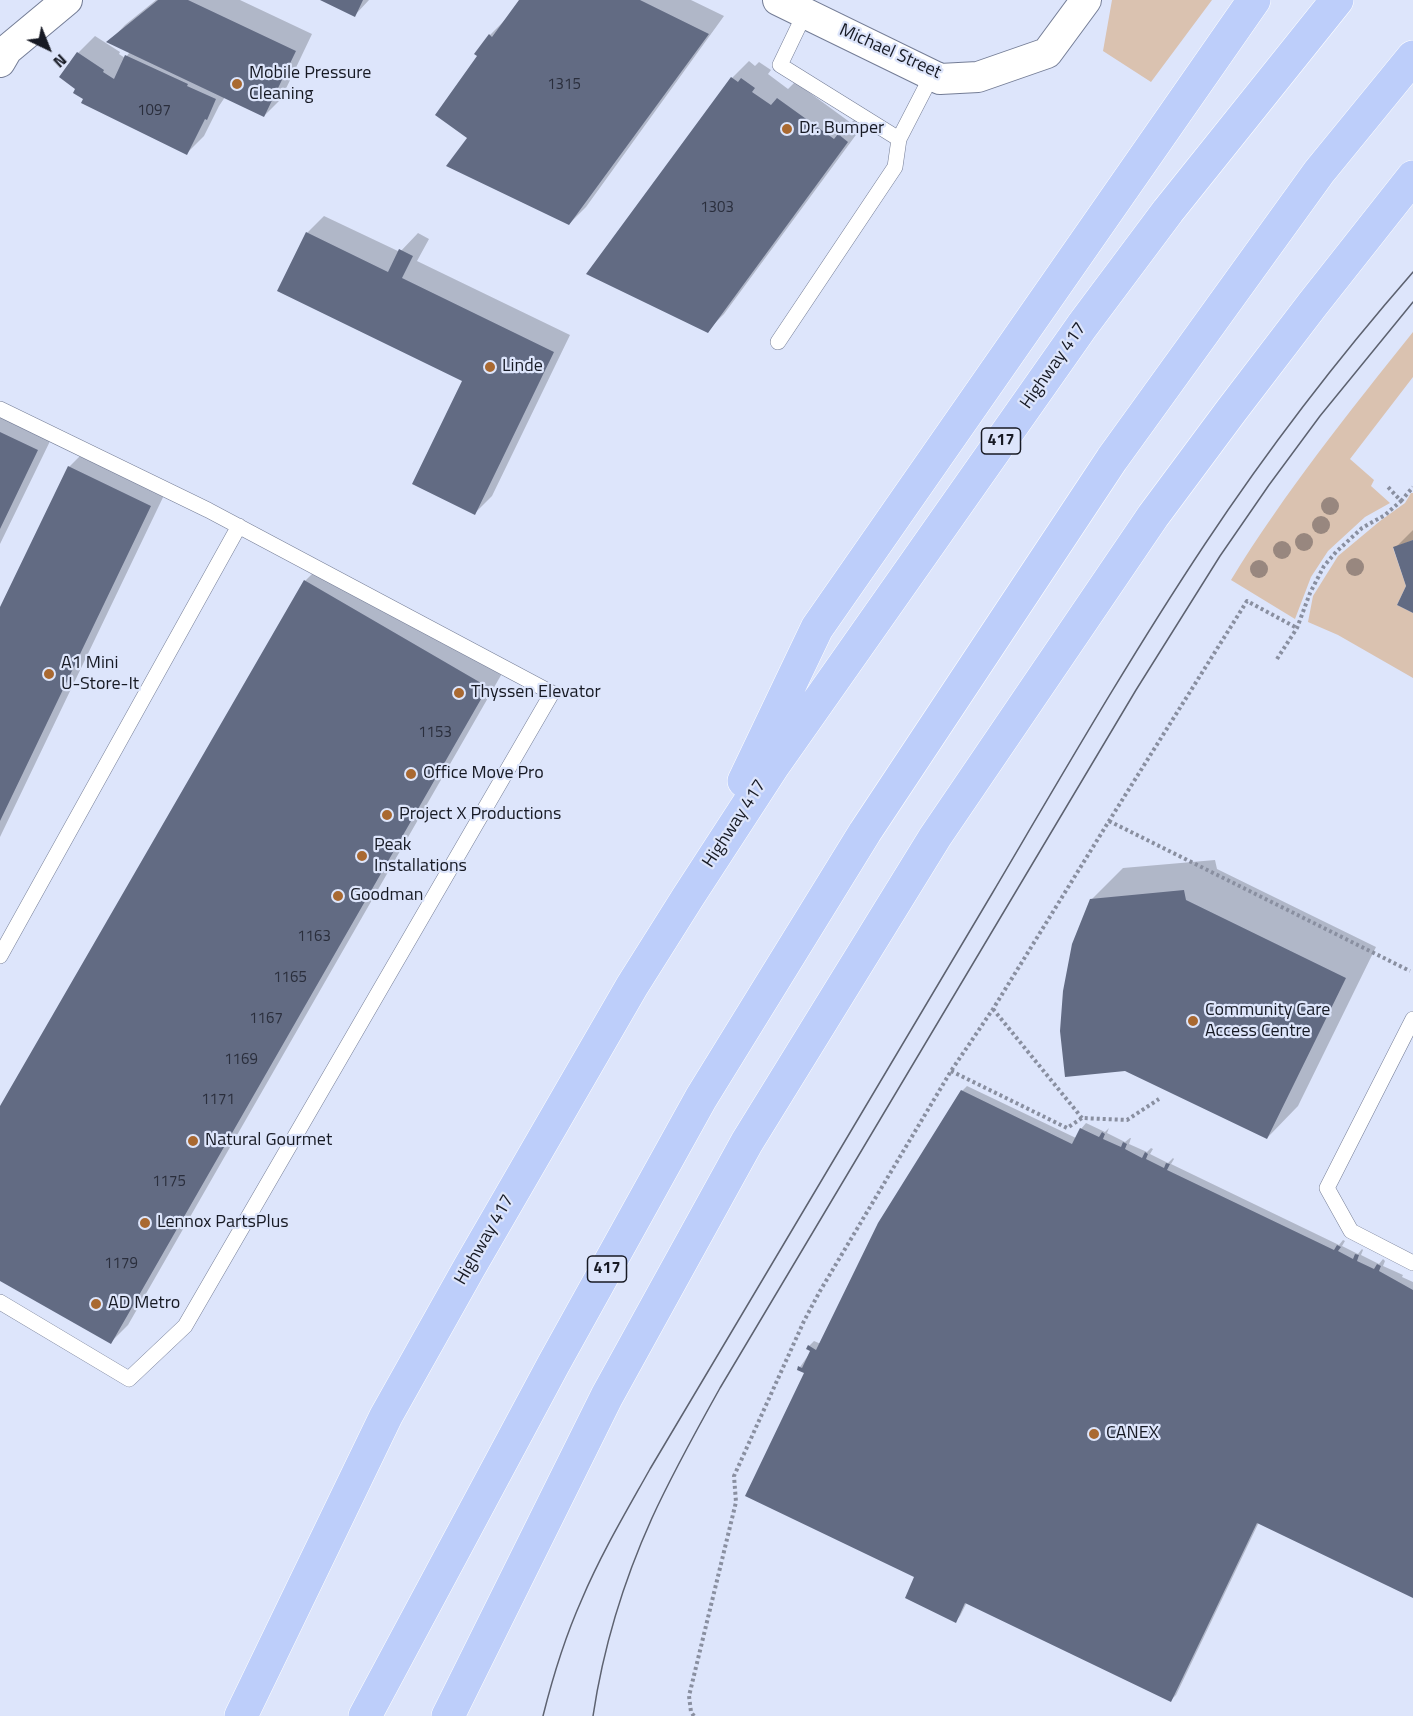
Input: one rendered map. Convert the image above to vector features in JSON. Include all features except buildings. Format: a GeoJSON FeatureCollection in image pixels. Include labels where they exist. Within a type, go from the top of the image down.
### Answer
{"type":"FeatureCollection","features":[{"type":"Feature","properties":{"kind":"highway"},"geometry":{"type":"LineString","coordinates":[[688,897],[817,628],[1254,0]]}},
{"type":"Feature","properties":{"kind":"highway","name":"Highway 417"},"geometry":{"type":"LineString","coordinates":[[241,1716],[386,1416],[632,986],[688,897],[773,766],[1082,326],[1168,211],[1337,0]]}},
{"type":"Feature","properties":{"kind":"highway","name":"417"},"geometry":{"type":"LineString","coordinates":[[366,1716],[548,1375],[701,1098],[865,832],[1112,459],[1319,172],[1413,57]]}},
{"type":"Feature","properties":{"kind":"highway"},"geometry":{"type":"LineString","coordinates":[[448,1716],[607,1396],[640,1335],[747,1142],[935,837],[1153,516],[1311,305],[1413,177]]}},
{"type":"Feature","properties":{"kind":"street"},"geometry":{"type":"LineString","coordinates":[[2,53],[67,0]]}},
{"type":"Feature","properties":{"kind":"street","name":"Michael Street"},"geometry":{"type":"LineString","coordinates":[[778,0],[939,79],[978,77],[1047,53],[1086,0]]}},
{"type":"Feature","properties":{"kind":"lane"},"geometry":{"type":"LineString","coordinates":[[805,13],[780,65],[899,140]]}},
{"type":"Feature","properties":{"kind":"lane"},"geometry":{"type":"LineString","coordinates":[[778,342],[895,166],[899,140],[932,75]]}},
{"type":"Feature","properties":{"kind":"lane"},"geometry":{"type":"LineString","coordinates":[[0,410],[239,526],[552,693],[185,1326],[129,1379],[0,1302]]}},
{"type":"Feature","properties":{"kind":"lane"},"geometry":{"type":"LineString","coordinates":[[0,956],[239,526]]}},
{"type":"Feature","properties":{"kind":"lane"},"geometry":{"type":"LineString","coordinates":[[1413,1019],[1327,1188],[1351,1231],[1413,1263]]}},
{"type":"Feature","properties":{"kind":"path"},"geometry":{"type":"LineString","coordinates":[[1388,487],[1401,501]]}},
{"type":"Feature","properties":{"kind":"path"},"geometry":{"type":"LineString","coordinates":[[1277,659],[1297,628],[1310,593],[1324,566],[1362,528],[1385,515],[1413,487]]}},
{"type":"Feature","properties":{"kind":"path"},"geometry":{"type":"LineString","coordinates":[[693,1716],[689,1696],[736,1502],[734,1476],[804,1321],[820,1291],[951,1071],[993,1009],[1247,601],[1297,628]]}},
{"type":"Feature","properties":{"kind":"path"},"geometry":{"type":"LineString","coordinates":[[1109,820],[1410,971]]}},
{"type":"Feature","properties":{"kind":"path"},"geometry":{"type":"LineString","coordinates":[[993,1009],[1083,1118]]}},
{"type":"Feature","properties":{"kind":"path"},"geometry":{"type":"LineString","coordinates":[[951,1071],[1067,1128],[1083,1118],[1127,1120],[1159,1099]]}},
{"type":"Feature","properties":{"kind":"shaded area"},"geometry":{"type":"Polygon","coordinates":[[[1112,0],[1212,0],[1151,82],[1103,51],[1112,0]]]}},
{"type":"Feature","properties":{"kind":"shaded area"},"geometry":{"type":"Polygon","coordinates":[[[1413,332],[1413,377],[1350,459],[1374,480],[1371,486],[1390,503],[1365,517],[1328,551],[1311,577],[1295,619],[1231,580],[1295,484],[1413,332]]]}},
{"type":"Feature","properties":{"kind":"shaded area"},"geometry":{"type":"Polygon","coordinates":[[[1413,493],[1413,540],[1393,548],[1406,586],[1397,605],[1413,613],[1413,678],[1338,635],[1308,622],[1313,596],[1338,556],[1405,503],[1413,493]]]}},
{"type":"Feature","properties":{"kind":"tram line"},"geometry":{"type":"LineString","coordinates":[[543,1716],[560,1657],[576,1613],[597,1566],[623,1517],[1097,716],[1177,587],[1254,474],[1331,371],[1413,272]]}},
{"type":"Feature","properties":{"kind":"tram line"},"geometry":{"type":"LineString","coordinates":[[593,1716],[602,1666],[632,1566],[668,1485],[720,1388],[1136,690],[1220,556],[1320,416],[1413,302]]}},
{"type":"Feature","properties":{"kind":"place","name":"Mobile Pressure Cleaning"},"geometry":{"type":"Point","coordinates":[237,84]}},
{"type":"Feature","properties":{"kind":"place","name":"Dr. Bumper"},"geometry":{"type":"Point","coordinates":[787,129]}},
{"type":"Feature","properties":{"kind":"place","name":"Linde"},"geometry":{"type":"Point","coordinates":[490,367]}},
{"type":"Feature","properties":{"kind":"place","name":"A1 Mini U-Store-It"},"geometry":{"type":"Point","coordinates":[49,674]}},
{"type":"Feature","properties":{"kind":"place","name":"Thyssen Elevator"},"geometry":{"type":"Point","coordinates":[459,693]}},
{"type":"Feature","properties":{"kind":"place","name":"Office Move Pro"},"geometry":{"type":"Point","coordinates":[411,774]}},
{"type":"Feature","properties":{"kind":"place","name":"Project X Productions"},"geometry":{"type":"Point","coordinates":[387,815]}},
{"type":"Feature","properties":{"kind":"place","name":"Peak Installations"},"geometry":{"type":"Point","coordinates":[362,856]}},
{"type":"Feature","properties":{"kind":"place","name":"Goodman"},"geometry":{"type":"Point","coordinates":[338,896]}},
{"type":"Feature","properties":{"kind":"place","name":"Community Care Access Centre"},"geometry":{"type":"Point","coordinates":[1193,1021]}},
{"type":"Feature","properties":{"kind":"place","name":"Natural Gourmet"},"geometry":{"type":"Point","coordinates":[193,1141]}},
{"type":"Feature","properties":{"kind":"place","name":"Lennox PartsPlus"},"geometry":{"type":"Point","coordinates":[145,1223]}},
{"type":"Feature","properties":{"kind":"place","name":"AD Metro"},"geometry":{"type":"Point","coordinates":[96,1304]}},
{"type":"Feature","properties":{"kind":"place","name":"CANEX"},"geometry":{"type":"Point","coordinates":[1094,1434]}}]}
